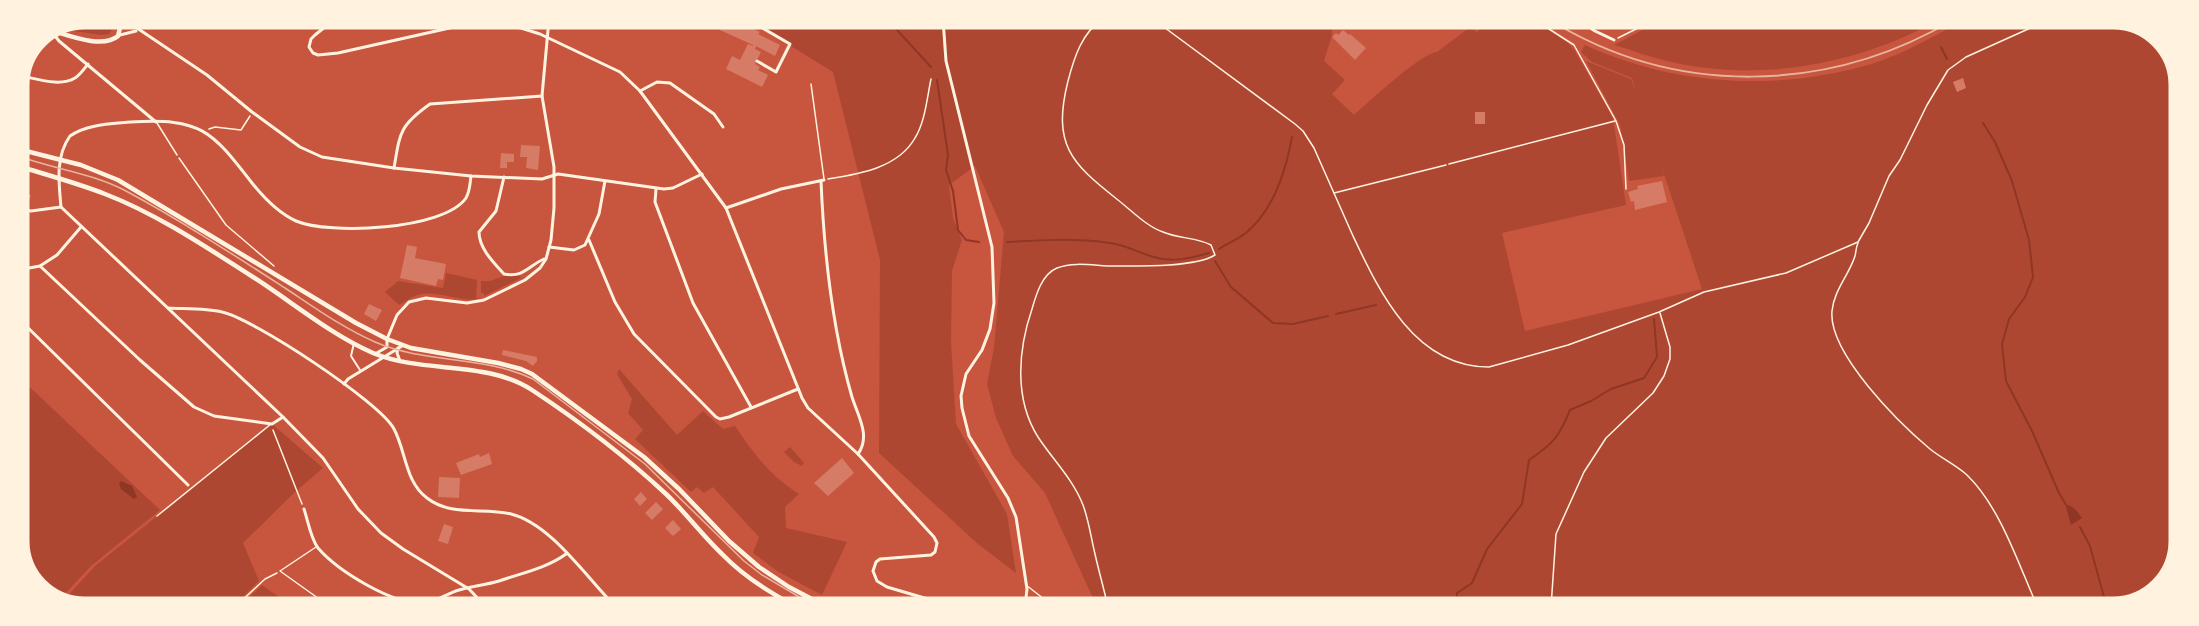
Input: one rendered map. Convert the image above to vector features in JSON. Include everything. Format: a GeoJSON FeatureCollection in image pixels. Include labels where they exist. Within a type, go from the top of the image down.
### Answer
{"type":"FeatureCollection","features":[{"type":"Feature","properties":{"kind":"main road"},"geometry":{"type":"LineString","coordinates":[[62,34],[110,41],[118,36],[120,28]]}},
{"type":"Feature","properties":{"kind":"main road"},"geometry":{"type":"LineString","coordinates":[[28,151],[100,172],[118,180],[356,323],[401,346],[510,365],[542,380],[644,457],[679,489],[729,541],[759,567],[789,588],[809,598]]}},
{"type":"Feature","properties":{"kind":"main road"},"geometry":{"type":"LineString","coordinates":[[28,169],[107,194],[161,221],[375,354],[401,362],[497,375],[530,389],[579,424],[665,494],[733,565],[781,598]]}},
{"type":"Feature","properties":{"kind":"street"},"geometry":{"type":"LineString","coordinates":[[134,28],[152,37],[207,75],[252,112],[310,153],[342,162],[471,176],[542,179],[558,174],[656,189],[673,188],[702,174]]}},
{"type":"Feature","properties":{"kind":"street"},"geometry":{"type":"LineString","coordinates":[[324,28],[310,39],[310,51],[318,55],[338,53],[448,28]]}},
{"type":"Feature","properties":{"kind":"street"},"geometry":{"type":"LineString","coordinates":[[520,28],[531,30],[620,72],[640,91],[702,174],[726,208],[798,389],[808,408],[858,454],[934,537],[937,543],[935,552],[931,555],[880,559],[874,567],[874,576],[887,588],[923,598]]}},
{"type":"Feature","properties":{"kind":"street"},"geometry":{"type":"LineString","coordinates":[[375,354],[387,347],[387,339],[397,315],[409,302],[426,298],[467,303],[484,300],[525,280],[540,268],[546,259],[554,208],[554,176],[542,96],[548,28]]}},
{"type":"Feature","properties":{"kind":"street"},"geometry":{"type":"LineString","coordinates":[[757,61],[776,72],[790,44],[762,28]]}},
{"type":"Feature","properties":{"kind":"street"},"geometry":{"type":"LineString","coordinates":[[944,28],[946,61],[992,247],[994,303],[990,329],[982,350],[966,374],[961,396],[962,408],[969,436],[1008,498],[1016,517],[1026,585],[1025,598]]}},
{"type":"Feature","properties":{"kind":"street"},"geometry":{"type":"LineString","coordinates":[[1590,28],[1614,40]]}},
{"type":"Feature","properties":{"kind":"street"},"geometry":{"type":"LineString","coordinates":[[118,36],[123,32],[137,30]]}},
{"type":"Feature","properties":{"kind":"street"},"geometry":{"type":"LineString","coordinates":[[56,37],[156,122]]}},
{"type":"Feature","properties":{"kind":"street"},"geometry":{"type":"LineString","coordinates":[[29,78],[64,82],[76,78],[88,64]]}},
{"type":"Feature","properties":{"kind":"street"},"geometry":{"type":"LineString","coordinates":[[640,91],[657,82],[670,83],[714,114],[723,127]]}},
{"type":"Feature","properties":{"kind":"street"},"geometry":{"type":"LineString","coordinates":[[394,168],[400,133],[415,115],[430,104],[542,96]]}},
{"type":"Feature","properties":{"kind":"street"},"geometry":{"type":"LineString","coordinates":[[471,176],[466,197],[454,207],[439,214],[394,226],[346,229],[324,227],[297,221],[274,207],[217,140],[204,131],[189,125],[156,122],[118,123],[81,129],[67,139],[60,160],[58,178],[62,207],[283,417],[323,458],[358,509],[381,533],[412,555],[469,589],[477,598]]}},
{"type":"Feature","properties":{"kind":"street"},"geometry":{"type":"LineString","coordinates":[[504,177],[496,211],[479,232],[481,242],[504,274],[523,273],[535,263],[546,259]]}},
{"type":"Feature","properties":{"kind":"street"},"geometry":{"type":"LineString","coordinates":[[549,247],[574,250],[585,245],[599,214],[605,181]]}},
{"type":"Feature","properties":{"kind":"street"},"geometry":{"type":"LineString","coordinates":[[726,208],[781,189],[822,181],[832,300],[844,363],[862,427],[862,447],[858,454]]}},
{"type":"Feature","properties":{"kind":"street"},"geometry":{"type":"LineString","coordinates":[[656,189],[655,202],[687,288],[751,406]]}},
{"type":"Feature","properties":{"kind":"street"},"geometry":{"type":"LineString","coordinates":[[28,211],[62,207]]}},
{"type":"Feature","properties":{"kind":"street"},"geometry":{"type":"LineString","coordinates":[[28,268],[40,266],[57,255],[81,227]]}},
{"type":"Feature","properties":{"kind":"street"},"geometry":{"type":"LineString","coordinates":[[589,240],[615,302],[634,334],[716,417],[725,419],[751,406],[798,389]]}},
{"type":"Feature","properties":{"kind":"street"},"geometry":{"type":"LineString","coordinates":[[40,266],[140,360],[194,407],[214,416],[272,424],[283,417]]}},
{"type":"Feature","properties":{"kind":"street"},"geometry":{"type":"LineString","coordinates":[[168,308],[222,312],[240,318],[330,374],[381,412],[394,429],[412,478],[425,497],[452,508],[500,512],[522,517],[541,528],[607,598]]}},
{"type":"Feature","properties":{"kind":"street"},"geometry":{"type":"LineString","coordinates":[[29,328],[188,485]]}},
{"type":"Feature","properties":{"kind":"street"},"geometry":{"type":"LineString","coordinates":[[354,343],[351,356],[361,371]]}},
{"type":"Feature","properties":{"kind":"street"},"geometry":{"type":"LineString","coordinates":[[344,384],[401,346]]}},
{"type":"Feature","properties":{"kind":"street"},"geometry":{"type":"LineString","coordinates":[[401,346],[397,353],[401,362]]}},
{"type":"Feature","properties":{"kind":"street"},"geometry":{"type":"LineString","coordinates":[[304,509],[317,546],[354,577],[372,588],[396,598]]}},
{"type":"Feature","properties":{"kind":"street"},"geometry":{"type":"LineString","coordinates":[[442,598],[459,590],[483,586],[554,562],[566,554]]}},
{"type":"Feature","properties":{"kind":"lane"},"geometry":{"type":"LineString","coordinates":[[1547,28],[1574,45],[1616,121],[1624,145],[1626,189]]}},
{"type":"Feature","properties":{"kind":"lane"},"geometry":{"type":"LineString","coordinates":[[811,84],[822,181]]}},
{"type":"Feature","properties":{"kind":"lane"},"geometry":{"type":"LineString","coordinates":[[1449,164],[1616,121]]}},
{"type":"Feature","properties":{"kind":"lane"},"geometry":{"type":"LineString","coordinates":[[156,122],[177,155]]}},
{"type":"Feature","properties":{"kind":"lane"},"geometry":{"type":"LineString","coordinates":[[157,516],[272,424]]}},
{"type":"Feature","properties":{"kind":"lane"},"geometry":{"type":"LineString","coordinates":[[317,546],[280,571],[319,598]]}},
{"type":"Feature","properties":{"kind":"lane"},"geometry":{"type":"LineString","coordinates":[[1026,585],[1043,598]]}},
{"type":"Feature","properties":{"kind":"path"},"geometry":{"type":"LineString","coordinates":[[1093,28],[1085,38],[1070,73],[1063,118],[1069,149],[1082,171],[1146,222],[1161,232],[1211,244],[1215,255],[1209,259],[1184,263],[1108,266],[1078,264],[1055,268],[1045,278],[1037,292],[1027,324],[1022,352],[1021,382],[1024,405],[1039,437],[1075,488],[1083,506],[1106,598]]}},
{"type":"Feature","properties":{"kind":"path"},"geometry":{"type":"LineString","coordinates":[[1165,28],[1303,131],[1314,148],[1373,278],[1397,316],[1430,348],[1457,363],[1489,367],[1568,345],[1659,312],[1704,292],[1793,271],[1858,242]]}},
{"type":"Feature","properties":{"kind":"path"},"geometry":{"type":"LineString","coordinates":[[1614,40],[1638,28]]}},
{"type":"Feature","properties":{"kind":"path"},"geometry":{"type":"LineString","coordinates":[[2030,28],[1966,57],[1948,70],[1931,97],[1900,160],[1889,176],[1869,223],[1858,242],[1832,310],[1836,338],[1854,368],[1879,400],[1930,449],[1967,475],[1986,499],[2000,523],[2034,598]]}},
{"type":"Feature","properties":{"kind":"path"},"geometry":{"type":"LineString","coordinates":[[822,181],[877,168],[895,160],[904,152],[916,137],[931,79]]}},
{"type":"Feature","properties":{"kind":"path"},"geometry":{"type":"LineString","coordinates":[[204,131],[215,127],[241,130],[252,112]]}},
{"type":"Feature","properties":{"kind":"path"},"geometry":{"type":"LineString","coordinates":[[177,155],[226,225],[274,266]]}},
{"type":"Feature","properties":{"kind":"path"},"geometry":{"type":"LineString","coordinates":[[1333,193],[1449,164]]}},
{"type":"Feature","properties":{"kind":"path"},"geometry":{"type":"LineString","coordinates":[[1552,598],[1556,534],[1584,472],[1606,438],[1653,393],[1664,376],[1670,359],[1670,347],[1659,312]]}},
{"type":"Feature","properties":{"kind":"path"},"geometry":{"type":"LineString","coordinates":[[272,424],[274,436],[304,509]]}},
{"type":"Feature","properties":{"kind":"path"},"geometry":{"type":"LineString","coordinates":[[244,598],[264,579],[280,571]]}},
{"type":"Feature","properties":{"kind":"shaded area"},"geometry":{"type":"Polygon","coordinates":[[[112,28],[109,34],[72,31],[112,28]]]}},
{"type":"Feature","properties":{"kind":"shaded area"},"geometry":{"type":"Polygon","coordinates":[[[762,28],[1332,28],[1324,61],[1345,80],[1332,94],[1354,115],[1419,60],[1437,52],[1469,28],[1477,32],[1481,28],[1546,28],[1568,43],[1575,51],[1613,118],[1626,205],[1502,233],[1525,331],[1702,289],[1661,165],[1664,176],[1629,181],[1620,125],[1586,61],[1631,79],[1636,92],[1632,78],[1592,62],[1581,52],[1585,45],[1651,68],[1719,80],[1753,81],[1788,80],[1857,68],[1884,60],[1949,28],[2114,28],[2139,34],[2154,45],[2163,57],[2170,82],[2170,548],[2165,566],[2154,581],[2142,590],[2114,598],[1093,598],[1045,493],[1013,456],[996,418],[987,384],[994,348],[1004,232],[975,166],[949,185],[953,218],[962,240],[952,271],[951,342],[956,424],[1007,514],[1016,573],[978,544],[879,453],[880,260],[833,72],[762,28]]]}},
{"type":"Feature","properties":{"kind":"shaded area"},"geometry":{"type":"Polygon","coordinates":[[[1646,28],[1922,28],[1907,36],[1841,59],[1771,70],[1701,67],[1660,59],[1614,45],[1646,28]]]}},
{"type":"Feature","properties":{"kind":"shaded area"},"geometry":{"type":"Polygon","coordinates":[[[446,273],[477,280],[476,298],[482,298],[466,299],[425,294],[415,296],[399,305],[385,292],[398,281],[443,288],[446,273]]]}},
{"type":"Feature","properties":{"kind":"shaded area"},"geometry":{"type":"Polygon","coordinates":[[[504,276],[520,276],[521,278],[484,296],[484,293],[481,293],[481,281],[490,281],[504,276]]]}},
{"type":"Feature","properties":{"kind":"shaded area"},"geometry":{"type":"Polygon","coordinates":[[[619,369],[677,435],[703,411],[723,429],[735,426],[763,464],[799,494],[785,507],[786,528],[847,542],[822,595],[777,571],[753,553],[759,537],[713,487],[704,493],[697,487],[691,492],[635,439],[643,430],[628,413],[632,399],[617,374],[619,369]]]}},
{"type":"Feature","properties":{"kind":"shaded area"},"geometry":{"type":"Polygon","coordinates":[[[29,386],[160,510],[91,566],[65,594],[48,583],[34,566],[29,544],[29,386]]]}},
{"type":"Feature","properties":{"kind":"shaded area"},"geometry":{"type":"Polygon","coordinates":[[[272,424],[323,468],[243,543],[259,581],[241,598],[85,598],[68,595],[95,566],[272,424]]]}},
{"type":"Feature","properties":{"kind":"shaded area"},"geometry":{"type":"Polygon","coordinates":[[[790,447],[804,463],[802,466],[784,452],[790,447]]]}},
{"type":"Feature","properties":{"kind":"shaded area"},"geometry":{"type":"Polygon","coordinates":[[[121,481],[132,486],[137,497],[134,499],[121,489],[119,483],[121,481]]]}},
{"type":"Feature","properties":{"kind":"shaded area"},"geometry":{"type":"Polygon","coordinates":[[[2069,505],[2082,518],[2071,525],[2066,507],[2069,505]]]}},
{"type":"Feature","properties":{"kind":"shaded area"},"geometry":{"type":"Polygon","coordinates":[[[262,585],[281,598],[248,598],[262,585]]]}},
{"type":"Feature","properties":{"kind":"building"},"geometry":{"type":"Polygon","coordinates":[[[721,28],[752,28],[760,32],[758,34],[780,45],[775,56],[756,46],[755,49],[761,52],[755,64],[760,67],[758,70],[768,75],[762,87],[726,69],[732,56],[740,60],[748,44],[753,45],[720,30],[721,28]]]}},
{"type":"Feature","properties":{"kind":"building"},"geometry":{"type":"Polygon","coordinates":[[[1343,30],[1366,48],[1355,60],[1332,37],[1343,30]]]}},
{"type":"Feature","properties":{"kind":"building"},"geometry":{"type":"Polygon","coordinates":[[[1963,78],[1966,88],[1957,92],[1953,82],[1963,78]]]}},
{"type":"Feature","properties":{"kind":"building"},"geometry":{"type":"Polygon","coordinates":[[[1475,112],[1485,112],[1485,124],[1475,124],[1475,112]]]}},
{"type":"Feature","properties":{"kind":"building"},"geometry":{"type":"Polygon","coordinates":[[[521,145],[540,146],[538,170],[526,168],[527,157],[520,157],[521,145]]]}},
{"type":"Feature","properties":{"kind":"building"},"geometry":{"type":"Polygon","coordinates":[[[501,153],[514,154],[514,162],[507,162],[507,168],[500,168],[501,153]]]}},
{"type":"Feature","properties":{"kind":"building"},"geometry":{"type":"Polygon","coordinates":[[[1662,181],[1667,202],[1635,210],[1634,201],[1631,202],[1628,192],[1638,189],[1637,186],[1662,181]]]}},
{"type":"Feature","properties":{"kind":"building"},"geometry":{"type":"Polygon","coordinates":[[[407,245],[417,247],[415,258],[446,264],[443,280],[438,279],[436,286],[400,278],[407,245]]]}},
{"type":"Feature","properties":{"kind":"building"},"geometry":{"type":"Polygon","coordinates":[[[369,304],[382,310],[376,321],[364,314],[369,304]]]}},
{"type":"Feature","properties":{"kind":"building"},"geometry":{"type":"Polygon","coordinates":[[[503,350],[537,357],[537,361],[533,366],[526,361],[502,355],[503,350]]]}},
{"type":"Feature","properties":{"kind":"building"},"geometry":{"type":"Polygon","coordinates":[[[489,453],[492,464],[461,475],[456,463],[479,454],[480,457],[489,453]]]}},
{"type":"Feature","properties":{"kind":"building"},"geometry":{"type":"Polygon","coordinates":[[[842,458],[854,473],[828,496],[814,483],[842,458]]]}},
{"type":"Feature","properties":{"kind":"building"},"geometry":{"type":"Polygon","coordinates":[[[439,477],[460,478],[459,498],[438,497],[439,477]]]}},
{"type":"Feature","properties":{"kind":"building"},"geometry":{"type":"Polygon","coordinates":[[[641,492],[647,499],[640,506],[634,499],[641,492]]]}},
{"type":"Feature","properties":{"kind":"building"},"geometry":{"type":"Polygon","coordinates":[[[656,502],[663,509],[652,520],[645,513],[656,502]]]}},
{"type":"Feature","properties":{"kind":"building"},"geometry":{"type":"Polygon","coordinates":[[[673,520],[681,529],[673,536],[665,528],[673,520]]]}},
{"type":"Feature","properties":{"kind":"building"},"geometry":{"type":"Polygon","coordinates":[[[444,524],[453,527],[448,544],[438,541],[444,524]]]}},
{"type":"Feature","properties":{"kind":"waterway"},"geometry":{"type":"LineString","coordinates":[[895,28],[931,67]]}},
{"type":"Feature","properties":{"kind":"waterway"},"geometry":{"type":"LineString","coordinates":[[1941,47],[1947,59]]}},
{"type":"Feature","properties":{"kind":"waterway"},"geometry":{"type":"LineString","coordinates":[[937,80],[948,155],[946,170],[953,191],[958,230],[966,240],[979,242]]}},
{"type":"Feature","properties":{"kind":"waterway"},"geometry":{"type":"LineString","coordinates":[[1983,123],[1995,142],[2012,181],[2029,240],[2033,277],[2025,297],[2009,319],[2002,344],[2006,381],[2068,508]]}},
{"type":"Feature","properties":{"kind":"waterway"},"geometry":{"type":"LineString","coordinates":[[1219,249],[1241,237],[1264,213],[1282,176],[1292,137]]}},
{"type":"Feature","properties":{"kind":"waterway"},"geometry":{"type":"LineString","coordinates":[[1007,242],[1097,241],[1116,244],[1168,260],[1209,253]]}},
{"type":"Feature","properties":{"kind":"waterway"},"geometry":{"type":"LineString","coordinates":[[1215,261],[1231,287],[1273,323],[1293,324],[1328,316]]}},
{"type":"Feature","properties":{"kind":"waterway"},"geometry":{"type":"LineString","coordinates":[[1336,314],[1376,305]]}},
{"type":"Feature","properties":{"kind":"waterway"},"geometry":{"type":"LineString","coordinates":[[1457,598],[1457,593],[1472,583],[1487,549],[1522,504],[1529,460],[1554,439],[1570,410],[1611,389],[1644,378],[1657,357],[1654,319]]}},
{"type":"Feature","properties":{"kind":"waterway"},"geometry":{"type":"LineString","coordinates":[[2080,527],[2090,546],[2104,598]]}},
{"type":"Feature","properties":{"kind":"tram line"},"geometry":{"type":"LineString","coordinates":[[28,159],[86,175],[126,191],[207,238],[340,324],[375,342],[414,354],[494,366],[533,379],[645,464],[744,561],[762,575],[801,598]]}},
{"type":"Feature","properties":{"kind":"railway"},"geometry":{"type":"LineString","coordinates":[[1565,28],[1598,45],[1648,63],[1699,73],[1751,77],[1803,73],[1854,62],[1905,44],[1937,28]]}}]}
